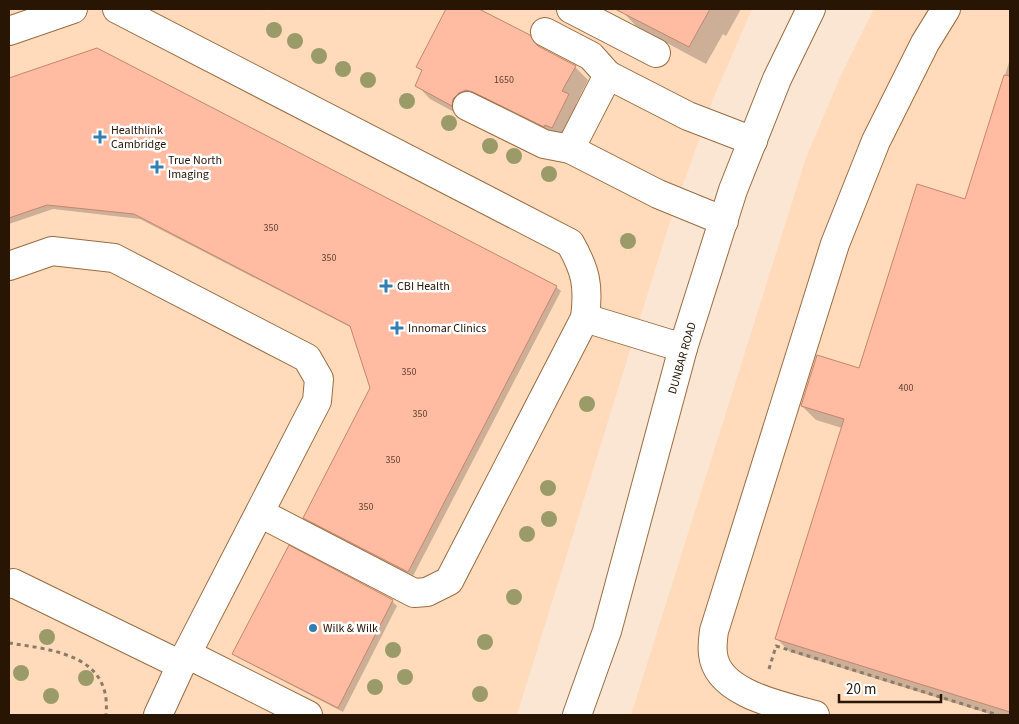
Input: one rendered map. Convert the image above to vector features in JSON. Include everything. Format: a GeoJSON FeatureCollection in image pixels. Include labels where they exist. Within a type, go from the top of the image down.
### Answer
{"type":"FeatureCollection","features":[{"type":"Feature","properties":{"kind":"street"},"geometry":{"type":"LineString","coordinates":[[9,30],[73,9]]}},
{"type":"Feature","properties":{"kind":"street"},"geometry":{"type":"LineString","coordinates":[[118,9],[570,243],[583,266],[588,292],[585,318],[449,581],[427,592],[414,593],[260,513]]}},
{"type":"Feature","properties":{"kind":"street"},"geometry":{"type":"LineString","coordinates":[[572,9],[656,53]]}},
{"type":"Feature","properties":{"kind":"street","name":"DUNBAR ROAD"},"geometry":{"type":"LineString","coordinates":[[577,715],[607,631],[684,348],[724,221],[752,141],[777,79],[811,9]]}},
{"type":"Feature","properties":{"kind":"street"},"geometry":{"type":"LineString","coordinates":[[814,715],[745,694],[724,679],[712,656],[714,631],[835,244],[876,141],[925,43],[946,9]]}},
{"type":"Feature","properties":{"kind":"street"},"geometry":{"type":"LineString","coordinates":[[545,32],[591,56],[608,75],[688,116],[752,141]]}},
{"type":"Feature","properties":{"kind":"street"},"geometry":{"type":"LineString","coordinates":[[570,149],[608,75]]}},
{"type":"Feature","properties":{"kind":"street"},"geometry":{"type":"LineString","coordinates":[[467,106],[544,144],[570,149],[658,194],[724,221]]}},
{"type":"Feature","properties":{"kind":"street"},"geometry":{"type":"LineString","coordinates":[[9,266],[52,252],[114,258],[307,358],[319,379],[318,402],[184,659],[158,715]]}},
{"type":"Feature","properties":{"kind":"street"},"geometry":{"type":"LineString","coordinates":[[585,318],[684,348]]}},
{"type":"Feature","properties":{"kind":"street"},"geometry":{"type":"LineString","coordinates":[[9,584],[13,583],[308,715]]}},
{"type":"Feature","properties":{"kind":"path"},"geometry":{"type":"LineString","coordinates":[[9,643],[52,650],[79,659],[99,676],[108,698],[106,715]]}},
{"type":"Feature","properties":{"kind":"path"},"geometry":{"type":"LineString","coordinates":[[766,677],[776,646],[998,715]]}},
{"type":"Feature","properties":{"kind":"shaded area"},"geometry":{"type":"Polygon","coordinates":[[[9,9],[262,9],[268,11],[269,9],[752,9],[713,99],[667,231],[517,715],[9,715],[9,9]]]}},
{"type":"Feature","properties":{"kind":"shaded area"},"geometry":{"type":"Polygon","coordinates":[[[874,9],[1010,9],[1010,715],[631,715],[806,158],[841,75],[874,9]]]}},
{"type":"Feature","properties":{"kind":"building"},"geometry":{"type":"Polygon","coordinates":[[[446,9],[479,9],[530,35],[538,46],[576,66],[562,91],[569,94],[552,128],[545,125],[544,127],[473,92],[466,90],[459,93],[453,99],[452,106],[415,86],[422,70],[416,67],[446,9]]]}},
{"type":"Feature","properties":{"kind":"building"},"geometry":{"type":"Polygon","coordinates":[[[615,9],[710,9],[689,47],[615,9]]]}},
{"type":"Feature","properties":{"kind":"building"},"geometry":{"type":"Polygon","coordinates":[[[97,48],[557,286],[408,572],[303,518],[370,388],[350,326],[134,214],[47,205],[9,218],[9,78],[97,48]]]}},
{"type":"Feature","properties":{"kind":"building"},"geometry":{"type":"Polygon","coordinates":[[[1004,75],[1010,76],[1010,712],[775,639],[844,419],[801,406],[817,355],[859,368],[917,184],[965,199],[1004,75]]]}},
{"type":"Feature","properties":{"kind":"building","name":"Wilk & Wilk"},"geometry":{"type":"Polygon","coordinates":[[[289,545],[393,600],[338,708],[232,654],[289,545]]]}},
{"type":"Feature","properties":{"kind":"place","name":"Healthlink Cambridge"},"geometry":{"type":"Point","coordinates":[100,137]}},
{"type":"Feature","properties":{"kind":"place","name":"True North Imaging"},"geometry":{"type":"Point","coordinates":[157,167]}},
{"type":"Feature","properties":{"kind":"place","name":"CBI Health"},"geometry":{"type":"Point","coordinates":[386,286]}},
{"type":"Feature","properties":{"kind":"place","name":"Innomar Clinics"},"geometry":{"type":"Point","coordinates":[397,328]}},
{"type":"Feature","properties":{"kind":"place","name":"Wilk & Wilk"},"geometry":{"type":"Point","coordinates":[313,628]}}]}
